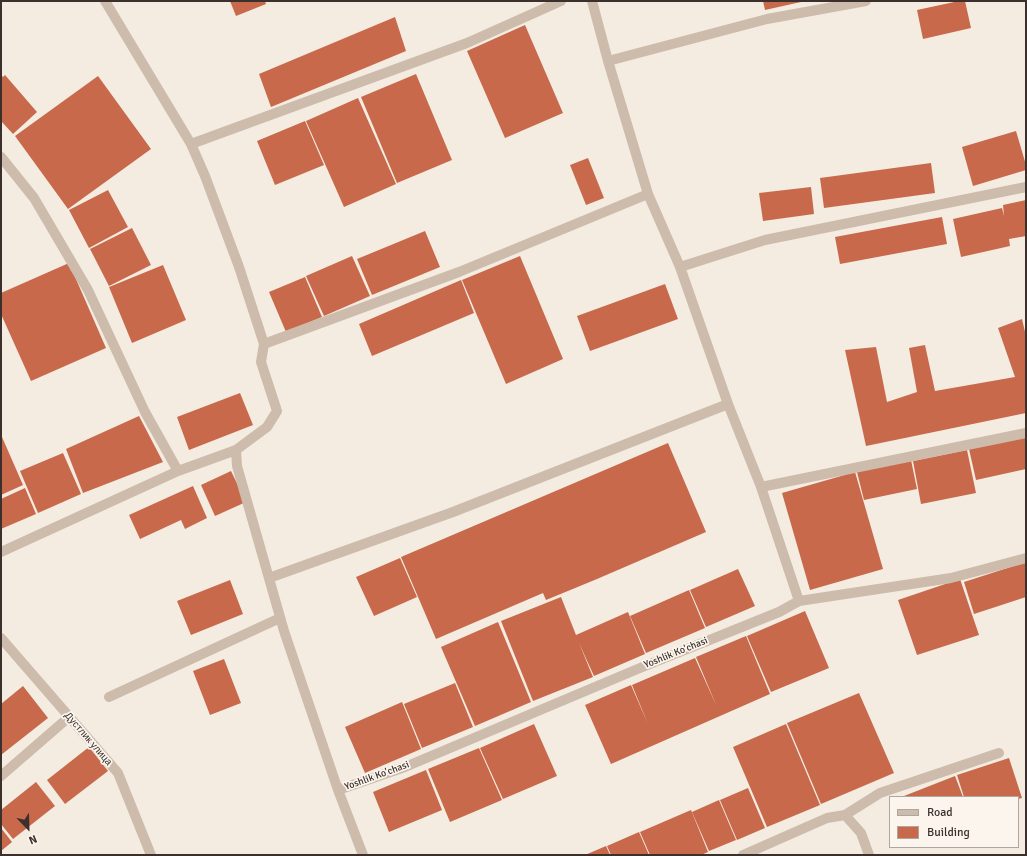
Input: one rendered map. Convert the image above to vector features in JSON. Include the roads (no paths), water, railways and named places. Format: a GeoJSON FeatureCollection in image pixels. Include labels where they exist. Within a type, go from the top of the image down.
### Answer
{"type":"FeatureCollection","features":[{"type":"Feature","properties":{"kind":"street"},"geometry":{"type":"LineString","coordinates":[[1,552],[178,471],[236,450],[267,427],[277,411],[261,362],[264,344],[239,267],[205,176],[191,144],[105,1]]}},
{"type":"Feature","properties":{"kind":"street"},"geometry":{"type":"LineString","coordinates":[[191,144],[468,43],[561,1]]}},
{"type":"Feature","properties":{"kind":"street"},"geometry":{"type":"LineString","coordinates":[[592,1],[608,61],[648,194],[680,267],[728,404],[761,487],[799,601]]}},
{"type":"Feature","properties":{"kind":"street"},"geometry":{"type":"LineString","coordinates":[[608,61],[767,19],[866,1]]}},
{"type":"Feature","properties":{"kind":"street"},"geometry":{"type":"LineString","coordinates":[[1,157],[34,198],[88,290],[145,412],[178,471]]}},
{"type":"Feature","properties":{"kind":"street"},"geometry":{"type":"LineString","coordinates":[[680,267],[765,240],[1026,187]]}},
{"type":"Feature","properties":{"kind":"street"},"geometry":{"type":"LineString","coordinates":[[264,344],[459,272],[648,194]]}},
{"type":"Feature","properties":{"kind":"street"},"geometry":{"type":"LineString","coordinates":[[269,578],[453,512],[728,404]]}},
{"type":"Feature","properties":{"kind":"street"},"geometry":{"type":"LineString","coordinates":[[761,487],[1026,433]]}},
{"type":"Feature","properties":{"kind":"street"},"geometry":{"type":"LineString","coordinates":[[236,450],[237,466],[280,618],[338,790],[364,855]]}},
{"type":"Feature","properties":{"kind":"street","name":"Yoshlik Ko'chasi"},"geometry":{"type":"LineString","coordinates":[[338,790],[405,767],[640,668],[779,612],[799,601],[951,578],[1026,558]]}},
{"type":"Feature","properties":{"kind":"street"},"geometry":{"type":"LineString","coordinates":[[109,697],[280,618]]}},
{"type":"Feature","properties":{"kind":"street","name":"Дустлик улица"},"geometry":{"type":"LineString","coordinates":[[1,638],[118,773],[151,855]]}},
{"type":"Feature","properties":{"kind":"street"},"geometry":{"type":"LineString","coordinates":[[1,776],[69,717]]}},
{"type":"Feature","properties":{"kind":"street"},"geometry":{"type":"LineString","coordinates":[[743,855],[827,818],[846,815],[880,793],[999,753]]}},
{"type":"Feature","properties":{"kind":"street"},"geometry":{"type":"LineString","coordinates":[[846,815],[862,833],[868,855]]}}]}
